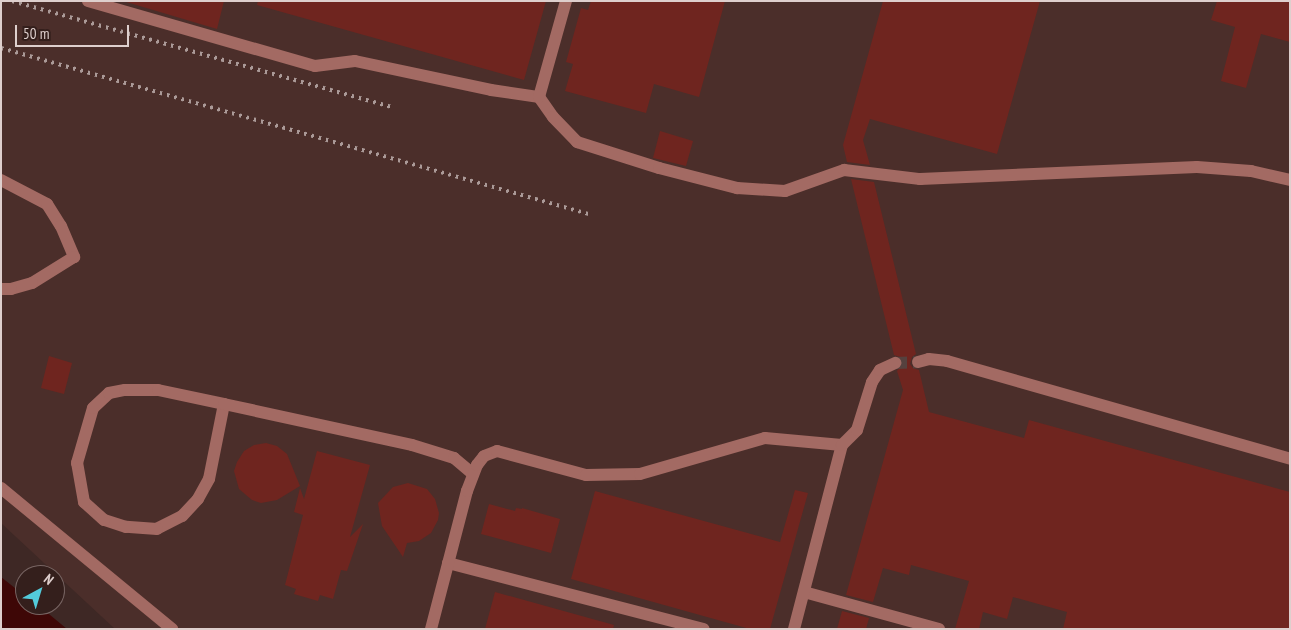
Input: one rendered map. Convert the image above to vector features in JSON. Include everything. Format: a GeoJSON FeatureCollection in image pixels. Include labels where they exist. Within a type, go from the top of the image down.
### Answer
{"type":"FeatureCollection","features":[{"type":"Feature","properties":{"kind":"lane"},"geometry":{"type":"LineString","coordinates":[[88,1],[315,66],[355,61],[491,90],[539,97],[553,117],[577,142],[658,168],[737,188],[785,191],[844,170],[920,179],[1197,167],[1251,172],[1290,180]]}},
{"type":"Feature","properties":{"kind":"lane"},"geometry":{"type":"LineString","coordinates":[[539,97],[566,1]]}},
{"type":"Feature","properties":{"kind":"lane"},"geometry":{"type":"LineString","coordinates":[[1,180],[47,204],[61,226],[74,257],[32,283],[11,289],[1,289]]}},
{"type":"Feature","properties":{"kind":"lane"},"geometry":{"type":"LineString","coordinates":[[918,362],[929,359],[947,361],[1290,459]]}},
{"type":"Feature","properties":{"kind":"lane"},"geometry":{"type":"LineString","coordinates":[[794,629],[842,445],[857,430],[872,382],[880,370],[895,363]]}},
{"type":"Feature","properties":{"kind":"lane"},"geometry":{"type":"LineString","coordinates":[[224,404],[209,479],[198,499],[182,516],[157,529],[126,527],[104,520],[84,502],[77,463],[93,408],[109,393],[125,390],[158,390],[224,404],[412,445],[454,458],[474,474]]}},
{"type":"Feature","properties":{"kind":"lane"},"geometry":{"type":"LineString","coordinates":[[431,629],[467,491],[484,456],[497,451],[586,476],[640,474],[765,438],[842,445]]}},
{"type":"Feature","properties":{"kind":"lane"},"geometry":{"type":"LineString","coordinates":[[1,488],[172,629]]}},
{"type":"Feature","properties":{"kind":"lane"},"geometry":{"type":"LineString","coordinates":[[448,563],[704,629]]}},
{"type":"Feature","properties":{"kind":"lane"},"geometry":{"type":"LineString","coordinates":[[804,592],[939,629]]}},
{"type":"Feature","properties":{"kind":"shaded area"},"geometry":{"type":"Polygon","coordinates":[[[1,1],[1290,1],[1290,629],[115,629],[65,583],[65,565],[46,565],[1,523],[1,1]]]}},
{"type":"Feature","properties":{"kind":"shaded area"},"geometry":{"type":"Polygon","coordinates":[[[1,577],[15,588],[15,615],[50,615],[67,629],[1,629],[1,577]]]}},
{"type":"Feature","properties":{"kind":"building"},"geometry":{"type":"Polygon","coordinates":[[[123,1],[224,1],[217,29],[123,1]]]}},
{"type":"Feature","properties":{"kind":"building"},"geometry":{"type":"Polygon","coordinates":[[[258,1],[546,1],[524,80],[257,5],[258,1]]]}},
{"type":"Feature","properties":{"kind":"building"},"geometry":{"type":"Polygon","coordinates":[[[591,1],[725,1],[699,97],[654,84],[646,113],[565,91],[573,64],[566,62],[581,8],[588,10],[591,1]]]}},
{"type":"Feature","properties":{"kind":"building"},"geometry":{"type":"Polygon","coordinates":[[[883,1],[1040,1],[997,154],[870,119],[863,140],[870,165],[847,162],[843,145],[883,1]]]}},
{"type":"Feature","properties":{"kind":"building"},"geometry":{"type":"Polygon","coordinates":[[[1217,1],[1290,1],[1290,42],[1261,34],[1246,88],[1221,81],[1235,27],[1211,20],[1217,1]]]}},
{"type":"Feature","properties":{"kind":"building"},"geometry":{"type":"Polygon","coordinates":[[[660,131],[693,141],[686,166],[653,158],[660,131]]]}},
{"type":"Feature","properties":{"kind":"building"},"geometry":{"type":"Polygon","coordinates":[[[851,179],[874,182],[916,354],[912,357],[910,364],[913,368],[919,370],[929,412],[1024,438],[1029,420],[1290,492],[1290,629],[1063,629],[1067,612],[1013,597],[1007,619],[983,612],[979,629],[955,629],[969,581],[911,565],[909,575],[883,568],[873,602],[846,595],[903,390],[897,371],[903,363],[900,357],[894,355],[851,179]]]}},
{"type":"Feature","properties":{"kind":"building"},"geometry":{"type":"Polygon","coordinates":[[[49,356],[72,363],[64,394],[41,388],[49,356]]]}},
{"type":"Feature","properties":{"kind":"building"},"geometry":{"type":"Polygon","coordinates":[[[266,443],[277,446],[287,454],[300,486],[277,500],[261,503],[252,500],[239,489],[234,471],[244,451],[254,445],[266,443]]]}},
{"type":"Feature","properties":{"kind":"building"},"geometry":{"type":"Polygon","coordinates":[[[317,451],[370,465],[350,537],[363,524],[347,571],[341,570],[333,599],[320,595],[318,601],[294,594],[296,589],[285,585],[303,515],[294,512],[300,488],[304,499],[317,451]]]}},
{"type":"Feature","properties":{"kind":"building"},"geometry":{"type":"Polygon","coordinates":[[[408,483],[427,489],[435,499],[439,513],[438,520],[431,533],[419,541],[407,543],[403,557],[382,526],[378,503],[393,487],[408,483]]]}},
{"type":"Feature","properties":{"kind":"building"},"geometry":{"type":"Polygon","coordinates":[[[795,490],[808,493],[770,629],[750,629],[571,579],[595,491],[780,542],[795,490]]]}},
{"type":"Feature","properties":{"kind":"building"},"geometry":{"type":"Polygon","coordinates":[[[489,504],[515,511],[516,508],[522,508],[560,519],[551,553],[481,534],[489,504]]]}},
{"type":"Feature","properties":{"kind":"building"},"geometry":{"type":"Polygon","coordinates":[[[495,592],[614,625],[613,629],[485,629],[495,592]]]}},
{"type":"Feature","properties":{"kind":"building"},"geometry":{"type":"Polygon","coordinates":[[[842,611],[869,618],[866,629],[837,629],[842,611]]]}},
{"type":"Feature","properties":{"kind":"tunnel"},"geometry":{"type":"LineString","coordinates":[[895,363],[918,362]]}},
{"type":"Feature","properties":{"kind":"railway"},"geometry":{"type":"LineString","coordinates":[[12,1],[394,108]]}},
{"type":"Feature","properties":{"kind":"railway"},"geometry":{"type":"LineString","coordinates":[[1,48],[589,214]]}}]}
